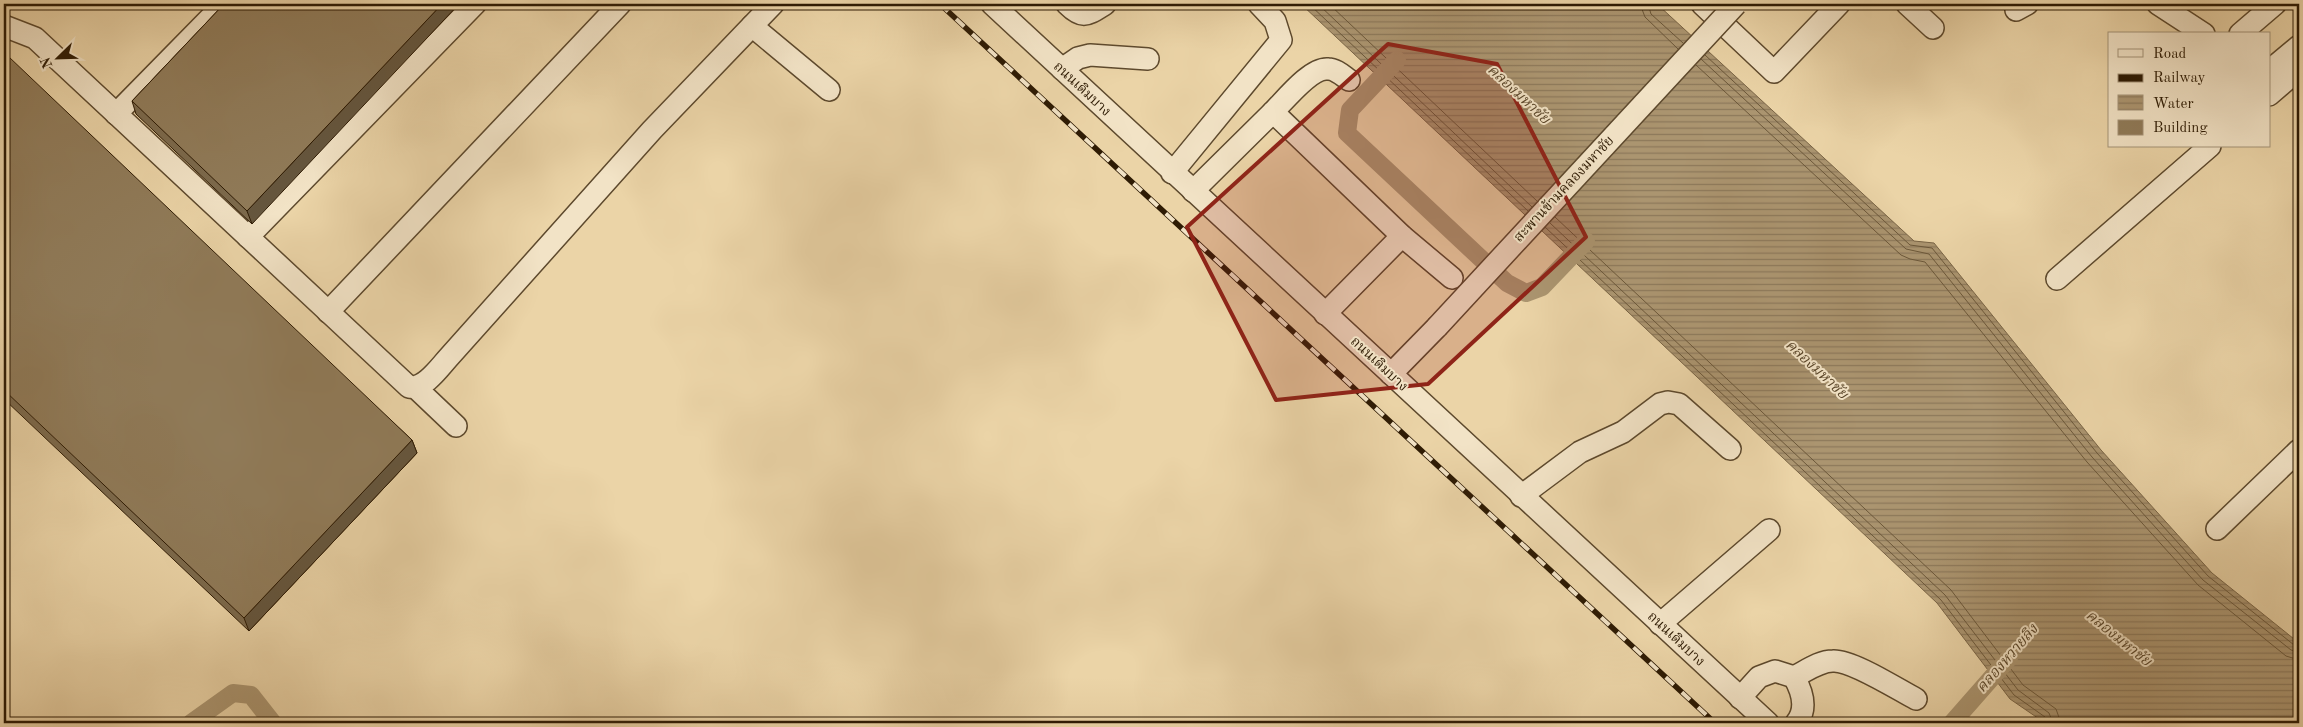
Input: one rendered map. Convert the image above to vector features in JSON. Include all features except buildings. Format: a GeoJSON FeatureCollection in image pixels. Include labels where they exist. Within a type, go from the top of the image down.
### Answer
{"type":"FeatureCollection","features":[{"type":"Feature","properties":{"kind":"street"},"geometry":{"type":"LineString","coordinates":[[116,114],[224,4]]}},
{"type":"Feature","properties":{"kind":"street"},"geometry":{"type":"LineString","coordinates":[[248,237],[475,4]]}},
{"type":"Feature","properties":{"kind":"street"},"geometry":{"type":"LineString","coordinates":[[328,312],[620,4]]}},
{"type":"Feature","properties":{"kind":"street"},"geometry":{"type":"LineString","coordinates":[[4,26],[35,38],[409,387],[416,388],[422,385],[449,357],[652,130],[773,4]]}},
{"type":"Feature","properties":{"kind":"street","name":"ถนนเดิมบาง"},"geometry":{"type":"LineString","coordinates":[[992,4],[1172,173],[1768,723]]}},
{"type":"Feature","properties":{"kind":"street"},"geometry":{"type":"LineString","coordinates":[[1067,4],[1076,13],[1083,15],[1089,14],[1105,4]]}},
{"type":"Feature","properties":{"kind":"street"},"geometry":{"type":"LineString","coordinates":[[1172,173],[1281,40],[1275,21],[1258,4]]}},
{"type":"Feature","properties":{"kind":"street"},"geometry":{"type":"LineString","coordinates":[[1705,4],[1774,72],[1839,4]]}},
{"type":"Feature","properties":{"kind":"street","name":"สะพานข้ามคลองมหาชัย"},"geometry":{"type":"LineString","coordinates":[[1391,374],[1437,327],[1736,4]]}},
{"type":"Feature","properties":{"kind":"street"},"geometry":{"type":"LineString","coordinates":[[1907,4],[1933,28]]}},
{"type":"Feature","properties":{"kind":"street"},"geometry":{"type":"LineString","coordinates":[[2158,4],[2201,32]]}},
{"type":"Feature","properties":{"kind":"street"},"geometry":{"type":"LineString","coordinates":[[2242,32],[2275,4]]}},
{"type":"Feature","properties":{"kind":"street"},"geometry":{"type":"LineString","coordinates":[[752,26],[829,90]]}},
{"type":"Feature","properties":{"kind":"street"},"geometry":{"type":"LineString","coordinates":[[2270,70],[2299,46]]}},
{"type":"Feature","properties":{"kind":"street"},"geometry":{"type":"LineString","coordinates":[[1062,70],[1078,58],[1090,55],[1148,59]]}},
{"type":"Feature","properties":{"kind":"street"},"geometry":{"type":"LineString","coordinates":[[1193,192],[1315,72],[1322,69],[1330,69],[1349,80]]}},
{"type":"Feature","properties":{"kind":"street"},"geometry":{"type":"LineString","coordinates":[[2270,94],[2299,69]]}},
{"type":"Feature","properties":{"kind":"street"},"geometry":{"type":"LineString","coordinates":[[1273,112],[1402,236],[1452,278]]}},
{"type":"Feature","properties":{"kind":"street"},"geometry":{"type":"LineString","coordinates":[[2116,210],[2168,169],[2186,148]]}},
{"type":"Feature","properties":{"kind":"street"},"geometry":{"type":"LineString","coordinates":[[2057,279],[2208,148]]}},
{"type":"Feature","properties":{"kind":"street"},"geometry":{"type":"LineString","coordinates":[[1325,314],[1402,236]]}},
{"type":"Feature","properties":{"kind":"street"},"geometry":{"type":"LineString","coordinates":[[416,388],[456,426]]}},
{"type":"Feature","properties":{"kind":"street"},"geometry":{"type":"LineString","coordinates":[[1521,496],[1580,452],[1623,432],[1660,404],[1668,402],[1679,404],[1730,449]]}},
{"type":"Feature","properties":{"kind":"street"},"geometry":{"type":"LineString","coordinates":[[2217,529],[2298,455]]}},
{"type":"Feature","properties":{"kind":"street"},"geometry":{"type":"LineString","coordinates":[[1660,624],[1769,530]]}},
{"type":"Feature","properties":{"kind":"street"},"geometry":{"type":"LineString","coordinates":[[1740,698],[1759,677],[1775,671],[1794,677],[1822,662],[1834,660],[1848,664],[1916,699]]}},
{"type":"Feature","properties":{"kind":"street"},"geometry":{"type":"LineString","coordinates":[[1794,677],[1800,689],[1803,705],[1796,723]]}},
{"type":"Feature","properties":{"kind":"highlighted area"},"geometry":{"type":"Polygon","coordinates":[[[1388,44],[1497,64],[1586,237],[1428,384],[1276,400],[1187,227],[1388,44]]]}},
{"type":"Feature","properties":{"kind":"water","name":"คลองมหาชัย"},"geometry":{"type":"Polygon","coordinates":[[[1301,4],[1657,4],[1914,241],[1934,243],[2101,450],[2212,573],[2299,643],[2299,723],[2045,723],[2010,699],[1937,603],[1301,4]]]}},
{"type":"Feature","properties":{"kind":"waterway"},"geometry":{"type":"LineString","coordinates":[[1397,60],[1350,110],[1347,133],[1507,283],[1526,293],[1542,287],[1586,241]]}},
{"type":"Feature","properties":{"kind":"waterway","name":"คลองหวายลิง"},"geometry":{"type":"LineString","coordinates":[[1952,723],[2009,658]]}},
{"type":"Feature","properties":{"kind":"waterway"},"geometry":{"type":"LineString","coordinates":[[191,723],[233,693],[251,695],[273,723]]}},
{"type":"Feature","properties":{"kind":"railway"},"geometry":{"type":"LineString","coordinates":[[940,4],[1715,723]]}}]}
